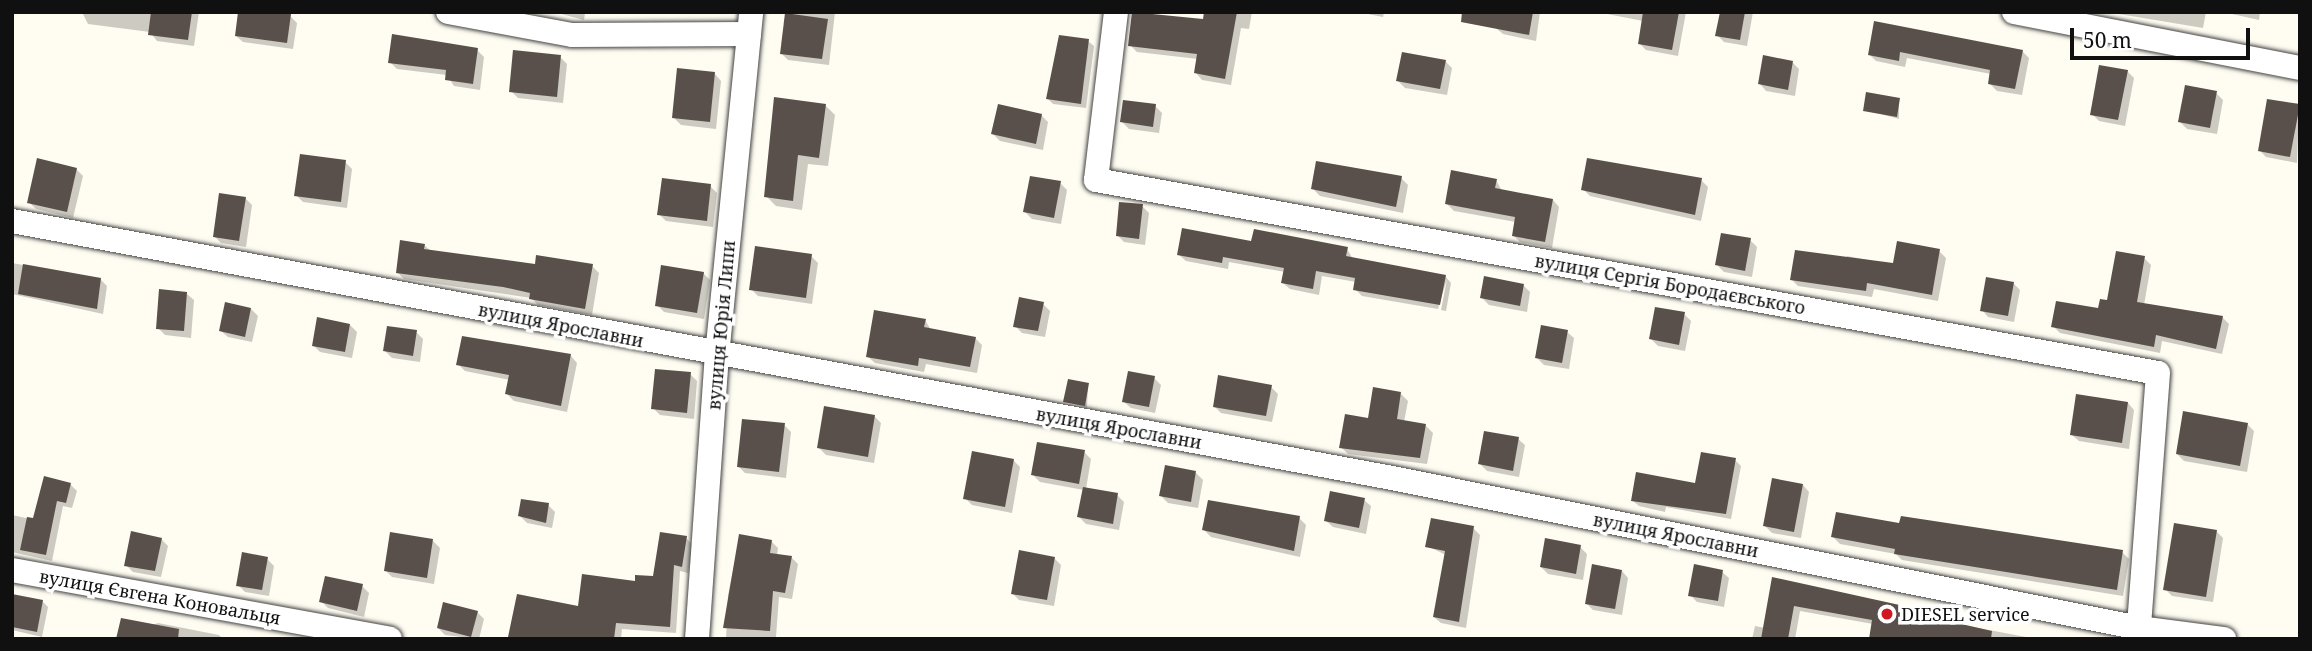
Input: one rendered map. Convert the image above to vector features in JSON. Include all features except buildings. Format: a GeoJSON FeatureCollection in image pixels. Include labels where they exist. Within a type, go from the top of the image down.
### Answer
{"type":"FeatureCollection","features":[{"type":"Feature","properties":{"kind":"street"},"geometry":{"type":"LineString","coordinates":[[448,12],[572,35],[750,23]]}},
{"type":"Feature","properties":{"kind":"street","name":"вулиця Сергія Бородаєвського"},"geometry":{"type":"LineString","coordinates":[[1116,12],[1097,180],[2158,373],[2139,628]]}},
{"type":"Feature","properties":{"kind":"street"},"geometry":{"type":"LineString","coordinates":[[2014,12],[2300,68]]}},
{"type":"Feature","properties":{"kind":"street","name":"вулиця Юрія Липи"},"geometry":{"type":"LineString","coordinates":[[697,639],[717,355],[750,23]]}},
{"type":"Feature","properties":{"kind":"street","name":"вулиця Ярославни"},"geometry":{"type":"LineString","coordinates":[[12,221],[717,355],[1401,480],[2139,628],[2224,639]]}},
{"type":"Feature","properties":{"kind":"street","name":"вулиця Євгена Коновальця"},"geometry":{"type":"LineString","coordinates":[[12,570],[390,639]]}},
{"type":"Feature","properties":{"kind":"place","name":"DIESEL service"},"geometry":{"type":"Point","coordinates":[1887,614]}}]}
